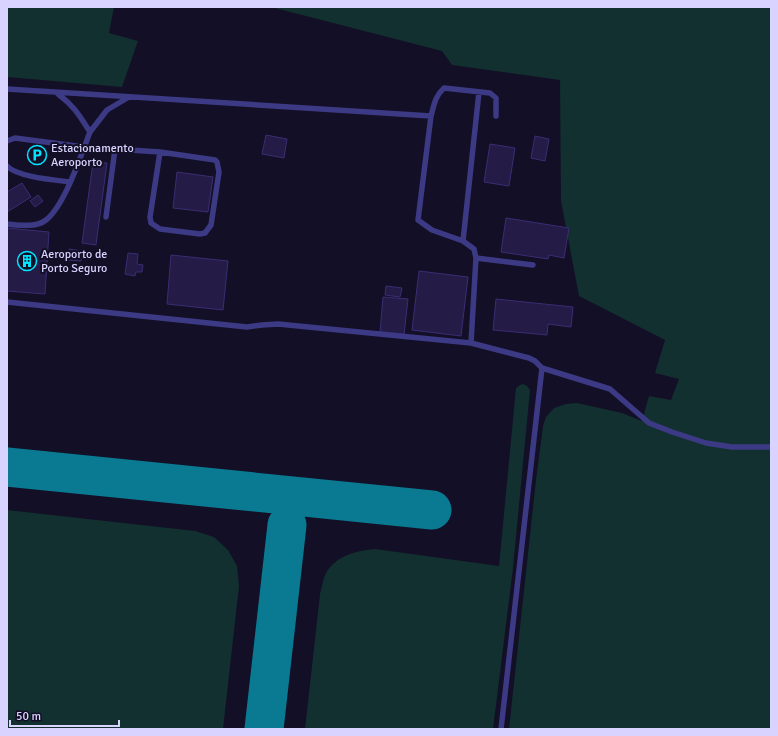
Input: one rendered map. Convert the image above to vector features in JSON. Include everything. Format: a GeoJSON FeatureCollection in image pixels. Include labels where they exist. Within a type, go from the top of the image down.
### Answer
{"type":"FeatureCollection","features":[{"type":"Feature","properties":{"kind":"lane"},"geometry":{"type":"LineString","coordinates":[[471,343],[476,258],[474,249],[463,241],[432,230],[418,220],[432,116],[435,99],[438,93],[444,88],[490,93],[496,98],[496,116]]}},
{"type":"Feature","properties":{"kind":"lane"},"geometry":{"type":"LineString","coordinates":[[7,89],[432,116]]}},
{"type":"Feature","properties":{"kind":"lane"},"geometry":{"type":"LineString","coordinates":[[463,241],[479,92]]}},
{"type":"Feature","properties":{"kind":"lane"},"geometry":{"type":"LineString","coordinates":[[57,93],[77,111],[90,132]]}},
{"type":"Feature","properties":{"kind":"lane"},"geometry":{"type":"LineString","coordinates":[[7,224],[35,225],[46,221],[55,210],[70,182],[90,132],[107,110],[130,97]]}},
{"type":"Feature","properties":{"kind":"lane"},"geometry":{"type":"LineString","coordinates":[[7,142],[15,138],[84,147],[160,152],[211,159],[217,162],[219,172],[211,225],[205,233],[200,234],[160,229],[151,223],[150,217],[160,152]]}},
{"type":"Feature","properties":{"kind":"lane"},"geometry":{"type":"LineString","coordinates":[[106,216],[115,149]]}},
{"type":"Feature","properties":{"kind":"lane"},"geometry":{"type":"LineString","coordinates":[[7,166],[14,171],[38,178],[70,182]]}},
{"type":"Feature","properties":{"kind":"lane"},"geometry":{"type":"LineString","coordinates":[[476,258],[533,265]]}},
{"type":"Feature","properties":{"kind":"lane"},"geometry":{"type":"LineString","coordinates":[[7,302],[247,327],[278,324],[471,343],[529,358],[535,361],[542,368],[610,389],[649,423],[672,432],[706,443],[732,447],[771,447]]}},
{"type":"Feature","properties":{"kind":"lane"},"geometry":{"type":"LineString","coordinates":[[500,729],[542,368]]}},
{"type":"Feature","properties":{"kind":"green space"},"geometry":{"type":"Polygon","coordinates":[[[7,7],[114,7],[109,33],[138,41],[122,87],[7,77],[7,7]]]}},
{"type":"Feature","properties":{"kind":"green space"},"geometry":{"type":"Polygon","coordinates":[[[271,7],[771,7],[771,729],[509,729],[536,480],[543,426],[546,417],[554,408],[566,404],[577,403],[622,413],[642,421],[649,396],[671,400],[679,379],[655,373],[665,340],[579,296],[561,201],[560,80],[452,65],[442,51],[271,7]]]}},
{"type":"Feature","properties":{"kind":"green space"},"geometry":{"type":"Polygon","coordinates":[[[523,384],[530,390],[513,568],[493,729],[305,729],[320,594],[323,580],[330,567],[341,558],[348,555],[375,549],[499,566],[516,388],[523,384]]]}},
{"type":"Feature","properties":{"kind":"green space"},"geometry":{"type":"Polygon","coordinates":[[[7,510],[195,531],[214,537],[228,550],[237,566],[239,586],[223,729],[7,729],[7,510]]]}},
{"type":"Feature","properties":{"kind":"building"},"geometry":{"type":"Polygon","coordinates":[[[266,135],[287,139],[284,158],[262,154],[266,135]]]}},
{"type":"Feature","properties":{"kind":"building"},"geometry":{"type":"Polygon","coordinates":[[[535,136],[549,139],[545,161],[531,158],[535,136]]]}},
{"type":"Feature","properties":{"kind":"building"},"geometry":{"type":"Polygon","coordinates":[[[490,144],[515,148],[509,186],[484,182],[490,144]]]}},
{"type":"Feature","properties":{"kind":"building"},"geometry":{"type":"Polygon","coordinates":[[[93,162],[107,163],[96,245],[82,243],[93,162]]]}},
{"type":"Feature","properties":{"kind":"building"},"geometry":{"type":"Polygon","coordinates":[[[177,172],[213,177],[208,212],[173,208],[177,172]]]}},
{"type":"Feature","properties":{"kind":"building"},"geometry":{"type":"Polygon","coordinates":[[[22,183],[31,197],[7,212],[7,192],[22,183]]]}},
{"type":"Feature","properties":{"kind":"building"},"geometry":{"type":"Polygon","coordinates":[[[38,195],[43,201],[35,207],[30,201],[38,195]]]}},
{"type":"Feature","properties":{"kind":"building"},"geometry":{"type":"Polygon","coordinates":[[[506,218],[569,228],[564,258],[549,255],[548,259],[501,252],[506,218]]]}},
{"type":"Feature","properties":{"kind":"building","name":"Aeroporto de Porto Seguro"},"geometry":{"type":"Polygon","coordinates":[[[7,228],[49,232],[45,294],[7,291],[7,228]]]}},
{"type":"Feature","properties":{"kind":"building"},"geometry":{"type":"Polygon","coordinates":[[[69,249],[82,251],[81,261],[68,260],[69,249]]]}},
{"type":"Feature","properties":{"kind":"building"},"geometry":{"type":"Polygon","coordinates":[[[128,253],[138,254],[137,264],[143,265],[142,272],[136,272],[135,276],[125,274],[128,253]]]}},
{"type":"Feature","properties":{"kind":"building"},"geometry":{"type":"Polygon","coordinates":[[[171,255],[228,261],[223,310],[167,304],[171,255]]]}},
{"type":"Feature","properties":{"kind":"building"},"geometry":{"type":"Polygon","coordinates":[[[419,271],[468,277],[461,336],[412,330],[419,271]]]}},
{"type":"Feature","properties":{"kind":"building"},"geometry":{"type":"Polygon","coordinates":[[[386,286],[402,288],[400,297],[385,295],[386,286]]]}},
{"type":"Feature","properties":{"kind":"building"},"geometry":{"type":"Polygon","coordinates":[[[383,297],[408,299],[404,335],[380,332],[383,297]]]}},
{"type":"Feature","properties":{"kind":"building"},"geometry":{"type":"Polygon","coordinates":[[[496,299],[573,307],[571,327],[548,324],[547,335],[493,330],[496,299]]]}},
{"type":"Feature","properties":{"kind":"taxiway"},"geometry":{"type":"LineString","coordinates":[[7,467],[432,510]]}},
{"type":"Feature","properties":{"kind":"taxiway"},"geometry":{"type":"LineString","coordinates":[[264,729],[287,525]]}},
{"type":"Feature","properties":{"kind":"place","name":"Estacionamento Aeroporto"},"geometry":{"type":"Point","coordinates":[37,155]}},
{"type":"Feature","properties":{"kind":"place","name":"Aeroporto de Porto Seguro"},"geometry":{"type":"Point","coordinates":[27,261]}}]}
